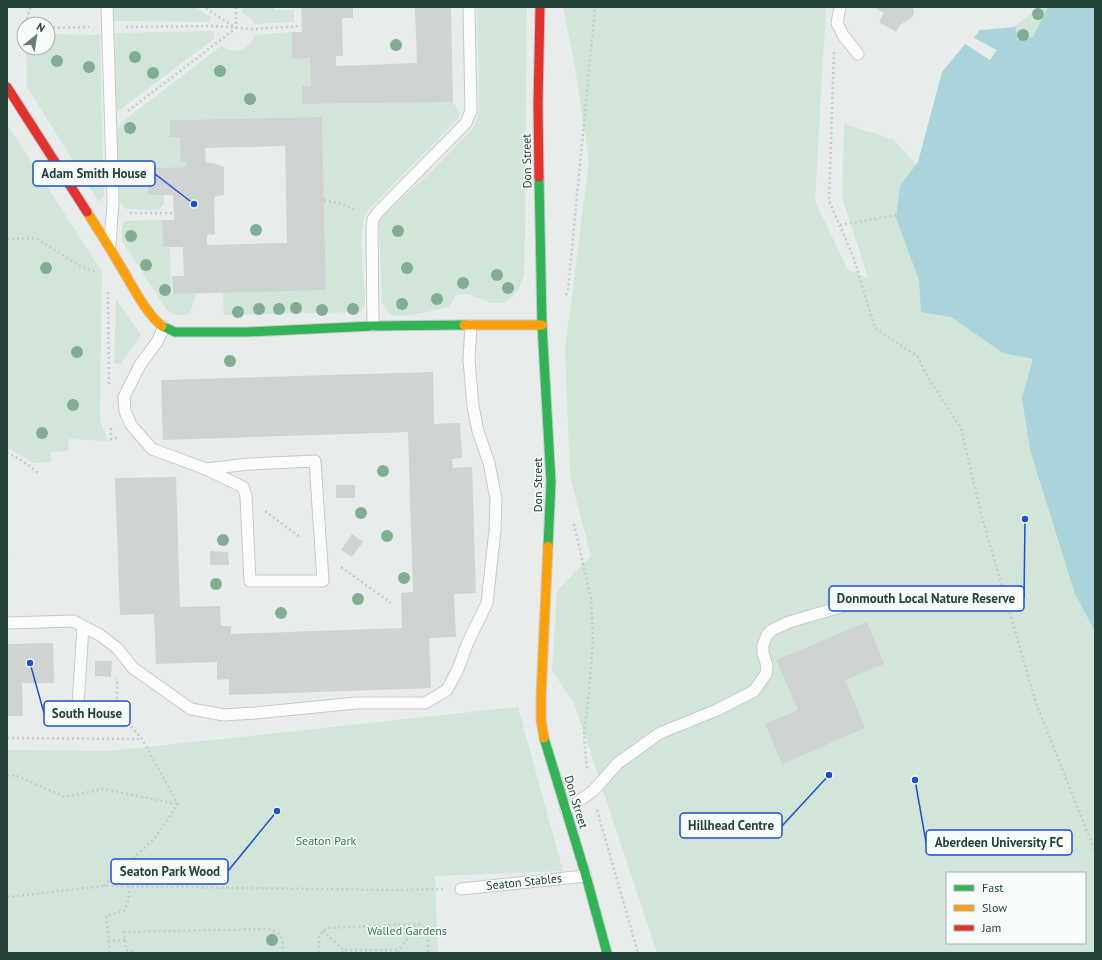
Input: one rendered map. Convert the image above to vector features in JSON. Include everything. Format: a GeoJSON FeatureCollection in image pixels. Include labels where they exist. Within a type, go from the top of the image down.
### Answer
{"type":"FeatureCollection","features":[{"type":"Feature","properties":{"kind":"street","name":"Don Street"},"geometry":{"type":"LineString","coordinates":[[540,7],[538,104],[542,325],[551,482],[541,696],[542,720],[545,744],[586,876],[607,953]]}},
{"type":"Feature","properties":{"kind":"street"},"geometry":{"type":"LineString","coordinates":[[7,87],[109,246],[137,294],[156,321],[175,332],[207,333],[373,326],[542,325]]}},
{"type":"Feature","properties":{"kind":"lane"},"geometry":{"type":"LineString","coordinates":[[107,7],[112,213],[109,246]]}},
{"type":"Feature","properties":{"kind":"lane"},"geometry":{"type":"LineString","coordinates":[[373,326],[373,220],[379,211],[469,118],[471,111],[469,7]]}},
{"type":"Feature","properties":{"kind":"lane"},"geometry":{"type":"LineString","coordinates":[[840,7],[837,23],[843,35],[858,54]]}},
{"type":"Feature","properties":{"kind":"lane"},"geometry":{"type":"LineString","coordinates":[[7,623],[73,621],[100,635],[117,648],[132,668],[191,709],[224,715],[255,714],[356,703],[425,703],[447,690],[458,670],[468,642],[487,603],[495,530],[496,499],[489,463],[478,431],[473,406],[469,360],[471,326]]}},
{"type":"Feature","properties":{"kind":"lane"},"geometry":{"type":"LineString","coordinates":[[164,327],[157,342],[140,365],[124,397],[125,411],[131,425],[152,449],[206,469],[243,487],[246,496],[250,581],[323,582],[315,461],[249,464],[206,469]]}},
{"type":"Feature","properties":{"kind":"lane"},"geometry":{"type":"LineString","coordinates":[[566,810],[593,791],[604,781],[618,763],[660,733],[717,710],[754,692],[766,674],[763,645],[767,635],[772,630],[789,622],[889,594]]}},
{"type":"Feature","properties":{"kind":"lane"},"geometry":{"type":"LineString","coordinates":[[78,704],[82,626]]}},
{"type":"Feature","properties":{"kind":"lane","name":"Seaton Stables"},"geometry":{"type":"LineString","coordinates":[[461,889],[586,876]]}},
{"type":"Feature","properties":{"kind":"path"},"geometry":{"type":"LineString","coordinates":[[204,7],[236,28]]}},
{"type":"Feature","properties":{"kind":"path"},"geometry":{"type":"LineString","coordinates":[[236,7],[236,28]]}},
{"type":"Feature","properties":{"kind":"path"},"geometry":{"type":"LineString","coordinates":[[566,296],[568,290],[595,7]]}},
{"type":"Feature","properties":{"kind":"path"},"geometry":{"type":"LineString","coordinates":[[837,23],[834,30],[829,201],[853,256],[875,328],[917,356],[929,379],[961,428],[981,514],[1036,703],[1095,851]]}},
{"type":"Feature","properties":{"kind":"path"},"geometry":{"type":"LineString","coordinates":[[56,28],[213,26],[254,29],[301,26]]}},
{"type":"Feature","properties":{"kind":"path"},"geometry":{"type":"LineString","coordinates":[[110,124],[236,28]]}},
{"type":"Feature","properties":{"kind":"path"},"geometry":{"type":"LineString","coordinates":[[324,200],[343,204],[373,220]]}},
{"type":"Feature","properties":{"kind":"path"},"geometry":{"type":"LineString","coordinates":[[840,225],[914,212]]}},
{"type":"Feature","properties":{"kind":"path"},"geometry":{"type":"LineString","coordinates":[[112,213],[174,213]]}},
{"type":"Feature","properties":{"kind":"path"},"geometry":{"type":"LineString","coordinates":[[7,238],[36,238],[80,266],[101,273]]}},
{"type":"Feature","properties":{"kind":"path"},"geometry":{"type":"LineString","coordinates":[[108,292],[109,388]]}},
{"type":"Feature","properties":{"kind":"path"},"geometry":{"type":"LineString","coordinates":[[111,424],[111,439]]}},
{"type":"Feature","properties":{"kind":"path"},"geometry":{"type":"LineString","coordinates":[[7,452],[27,464],[38,473]]}},
{"type":"Feature","properties":{"kind":"path"},"geometry":{"type":"LineString","coordinates":[[574,524],[591,598],[593,640],[584,734],[587,769],[638,953]]}},
{"type":"Feature","properties":{"kind":"path"},"geometry":{"type":"LineString","coordinates":[[117,648],[117,710],[142,739],[178,804]]}},
{"type":"Feature","properties":{"kind":"path"},"geometry":{"type":"LineString","coordinates":[[7,738],[142,739]]}},
{"type":"Feature","properties":{"kind":"path"},"geometry":{"type":"LineString","coordinates":[[7,776],[15,775],[65,797],[103,789],[178,804]]}},
{"type":"Feature","properties":{"kind":"path"},"geometry":{"type":"LineString","coordinates":[[104,886],[154,839],[178,804]]}},
{"type":"Feature","properties":{"kind":"path"},"geometry":{"type":"LineString","coordinates":[[7,897],[104,886],[390,890],[461,889]]}},
{"type":"Feature","properties":{"kind":"path"},"geometry":{"type":"LineString","coordinates":[[110,953],[106,916],[124,911],[129,899],[129,887]]}},
{"type":"Feature","properties":{"kind":"path"},"geometry":{"type":"LineString","coordinates":[[319,953],[319,935],[327,928],[419,924]]}},
{"type":"Feature","properties":{"kind":"path"},"geometry":{"type":"LineString","coordinates":[[323,931],[343,951],[399,951],[419,924]]}},
{"type":"Feature","properties":{"kind":"path"},"geometry":{"type":"LineString","coordinates":[[419,924],[428,934],[428,953]]}},
{"type":"Feature","properties":{"kind":"path"},"geometry":{"type":"LineString","coordinates":[[138,953],[126,950],[124,932],[269,930],[278,932],[282,938],[283,953]]}},
{"type":"Feature","properties":{"kind":"path"},"geometry":{"type":"LineString","coordinates":[[108,941],[125,940]]}},
{"type":"Feature","properties":{"kind":"green space"},"geometry":{"type":"Polygon","coordinates":[[[113,7],[195,7],[211,17],[209,22],[113,21],[113,7]]]}},
{"type":"Feature","properties":{"kind":"green space"},"geometry":{"type":"Polygon","coordinates":[[[242,7],[274,7],[274,10],[294,10],[294,22],[254,24],[252,20],[242,13],[242,7]]]}},
{"type":"Feature","properties":{"kind":"green space"},"geometry":{"type":"Polygon","coordinates":[[[477,7],[527,7],[524,275],[515,294],[502,303],[490,303],[468,294],[456,295],[449,307],[412,315],[392,315],[386,310],[382,303],[379,225],[384,215],[433,170],[476,123],[479,102],[477,7]]]}},
{"type":"Feature","properties":{"kind":"green space"},"geometry":{"type":"Polygon","coordinates":[[[563,7],[826,7],[815,201],[848,270],[868,278],[842,197],[844,124],[893,139],[925,174],[979,63],[1001,59],[998,37],[1026,18],[1037,7],[1095,7],[1095,953],[657,953],[574,703],[552,671],[557,591],[591,556],[570,476],[565,349],[589,161],[575,67],[563,7]]]}},
{"type":"Feature","properties":{"kind":"green space"},"geometry":{"type":"Polygon","coordinates":[[[213,31],[215,38],[117,112],[115,111],[114,33],[213,31]]]}},
{"type":"Feature","properties":{"kind":"green space"},"geometry":{"type":"Polygon","coordinates":[[[292,32],[292,59],[310,58],[311,86],[302,86],[302,104],[453,102],[460,113],[458,119],[369,209],[365,216],[361,244],[365,301],[361,312],[224,315],[223,292],[326,290],[322,117],[170,120],[170,137],[180,137],[186,167],[148,168],[148,195],[164,195],[164,204],[158,210],[126,209],[120,203],[116,137],[117,129],[126,119],[221,46],[231,50],[241,50],[249,44],[255,35],[292,32]]]}},
{"type":"Feature","properties":{"kind":"green space"},"geometry":{"type":"Polygon","coordinates":[[[56,34],[100,35],[104,196],[99,202],[27,87],[26,56],[56,56],[56,34]]]}},
{"type":"Feature","properties":{"kind":"green space"},"geometry":{"type":"Polygon","coordinates":[[[7,124],[102,272],[100,420],[108,441],[69,439],[68,451],[51,452],[51,462],[34,463],[7,448],[7,124]]]}},
{"type":"Feature","properties":{"kind":"green space"},"geometry":{"type":"Polygon","coordinates":[[[162,220],[163,247],[170,247],[171,294],[196,293],[192,308],[188,315],[175,315],[166,309],[122,241],[122,225],[125,221],[162,220]]]}},
{"type":"Feature","properties":{"kind":"green space"},"geometry":{"type":"Polygon","coordinates":[[[116,299],[141,335],[121,364],[114,363],[116,299]]]}},
{"type":"Feature","properties":{"kind":"green space","name":"Seaton Park"},"geometry":{"type":"Polygon","coordinates":[[[518,707],[563,871],[435,876],[438,953],[7,953],[7,750],[110,751],[518,707]]]}},
{"type":"Feature","properties":{"kind":"water"},"geometry":{"type":"Polygon","coordinates":[[[1048,7],[1095,7],[1095,631],[1075,594],[1030,450],[1022,398],[1033,359],[1003,353],[951,317],[921,312],[919,280],[896,218],[900,186],[918,162],[942,72],[965,44],[990,60],[997,50],[974,38],[980,30],[1016,27],[1017,40],[1033,37],[1048,7]]]}},
{"type":"Feature","properties":{"kind":"building"},"geometry":{"type":"Polygon","coordinates":[[[301,7],[353,7],[353,18],[342,18],[343,56],[336,56],[336,66],[417,63],[415,7],[451,7],[453,102],[302,104],[302,86],[311,86],[310,58],[292,59],[292,32],[302,32],[301,7]]]}},
{"type":"Feature","properties":{"kind":"building"},"geometry":{"type":"Polygon","coordinates":[[[877,7],[913,7],[914,12],[912,18],[900,25],[896,32],[879,22],[884,13],[877,9],[877,7]]]}},
{"type":"Feature","properties":{"kind":"building"},"geometry":{"type":"Polygon","coordinates":[[[322,117],[326,290],[173,294],[172,276],[184,276],[183,247],[163,247],[162,220],[174,220],[173,195],[148,195],[148,168],[186,167],[186,162],[181,162],[180,137],[170,137],[170,120],[322,117]],[[285,146],[205,148],[206,163],[213,163],[224,167],[224,195],[214,197],[215,234],[207,235],[207,245],[287,243],[285,146]]]}},
{"type":"Feature","properties":{"kind":"building"},"geometry":{"type":"Polygon","coordinates":[[[433,372],[434,424],[460,423],[462,458],[452,459],[453,468],[472,467],[476,593],[454,594],[456,637],[429,638],[431,688],[229,695],[229,679],[217,680],[217,662],[156,664],[154,614],[120,615],[115,478],[176,477],[180,607],[220,606],[221,626],[231,626],[231,634],[402,628],[401,593],[413,592],[408,432],[163,440],[161,380],[433,372]]]}},
{"type":"Feature","properties":{"kind":"building"},"geometry":{"type":"Polygon","coordinates":[[[336,485],[355,485],[355,498],[336,498],[336,485]]]}},
{"type":"Feature","properties":{"kind":"building"},"geometry":{"type":"Polygon","coordinates":[[[352,534],[363,542],[352,557],[341,550],[352,534]]]}},
{"type":"Feature","properties":{"kind":"building"},"geometry":{"type":"Polygon","coordinates":[[[210,551],[228,552],[229,565],[210,565],[210,551]]]}},
{"type":"Feature","properties":{"kind":"building"},"geometry":{"type":"Polygon","coordinates":[[[867,622],[884,664],[845,680],[865,728],[782,764],[765,724],[798,710],[776,660],[867,622]]]}},
{"type":"Feature","properties":{"kind":"building"},"geometry":{"type":"Polygon","coordinates":[[[53,643],[54,683],[22,683],[23,716],[7,716],[7,644],[53,643]]]}},
{"type":"Feature","properties":{"kind":"building"},"geometry":{"type":"Polygon","coordinates":[[[95,661],[112,661],[111,677],[95,676],[95,661]]]}},
{"type":"Feature","properties":{"kind":"traffic: fast"},"geometry":{"type":"LineString","coordinates":[[539,177],[542,325],[551,482],[548,546]]}},
{"type":"Feature","properties":{"kind":"traffic: fast"},"geometry":{"type":"LineString","coordinates":[[162,326],[175,332],[248,332],[373,326],[464,325]]}},
{"type":"Feature","properties":{"kind":"traffic: fast"},"geometry":{"type":"LineString","coordinates":[[544,738],[586,876],[607,953]]}},
{"type":"Feature","properties":{"kind":"traffic: slow"},"geometry":{"type":"LineString","coordinates":[[87,212],[138,296],[150,313],[162,326]]}},
{"type":"Feature","properties":{"kind":"traffic: slow"},"geometry":{"type":"LineString","coordinates":[[464,325],[542,325]]}},
{"type":"Feature","properties":{"kind":"traffic: slow"},"geometry":{"type":"LineString","coordinates":[[544,738],[541,720],[541,696],[548,546]]}},
{"type":"Feature","properties":{"kind":"traffic: jam"},"geometry":{"type":"LineString","coordinates":[[539,177],[538,104],[540,7]]}},
{"type":"Feature","properties":{"kind":"traffic: jam"},"geometry":{"type":"LineString","coordinates":[[7,87],[87,212]]}},
{"type":"Feature","properties":{"kind":"place","name":"Adam Smith House"},"geometry":{"type":"Point","coordinates":[194,204]}},
{"type":"Feature","properties":{"kind":"place","name":"Donmouth Local Nature Reserve"},"geometry":{"type":"Point","coordinates":[1025,519]}},
{"type":"Feature","properties":{"kind":"place","name":"South House"},"geometry":{"type":"Point","coordinates":[30,663]}},
{"type":"Feature","properties":{"kind":"place","name":"Hillhead Centre"},"geometry":{"type":"Point","coordinates":[829,775]}},
{"type":"Feature","properties":{"kind":"place","name":"Aberdeen University FC"},"geometry":{"type":"Point","coordinates":[915,780]}},
{"type":"Feature","properties":{"kind":"place","name":"Seaton Park Wood"},"geometry":{"type":"Point","coordinates":[277,811]}},
{"type":"Feature","properties":{"kind":"park label","name":"Walled Gardens"},"geometry":{"type":"Point","coordinates":[407,931]}}]}
